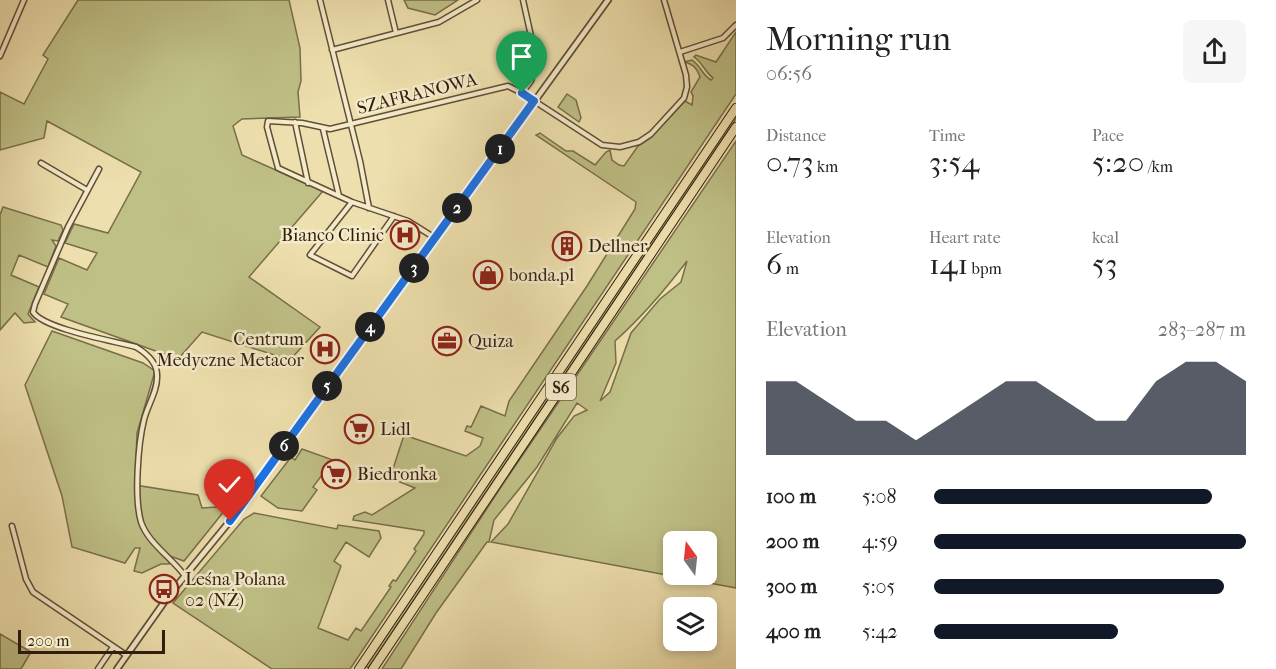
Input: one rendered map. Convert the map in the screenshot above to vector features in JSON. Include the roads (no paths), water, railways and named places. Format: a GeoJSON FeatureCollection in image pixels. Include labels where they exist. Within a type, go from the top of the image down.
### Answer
{"type":"FeatureCollection","features":[{"type":"Feature","properties":{"kind":"highway","name":"S6"},"geometry":{"type":"LineString","coordinates":[[359,669],[736,108]]}},
{"type":"Feature","properties":{"kind":"highway","name":"S6"},"geometry":{"type":"LineString","coordinates":[[373,669],[736,127]]}},
{"type":"Feature","properties":{"kind":"street"},"geometry":{"type":"LineString","coordinates":[[0,56],[24,0]]}},
{"type":"Feature","properties":{"kind":"street"},"geometry":{"type":"LineString","coordinates":[[320,0],[370,203],[369,208]]}},
{"type":"Feature","properties":{"kind":"street"},"geometry":{"type":"LineString","coordinates":[[388,0],[396,33]]}},
{"type":"Feature","properties":{"kind":"street"},"geometry":{"type":"LineString","coordinates":[[332,50],[442,21],[477,0]]}},
{"type":"Feature","properties":{"kind":"street"},"geometry":{"type":"LineString","coordinates":[[522,93],[531,81],[537,63],[523,0]]}},
{"type":"Feature","properties":{"kind":"street"},"geometry":{"type":"LineString","coordinates":[[117,669],[170,594],[230,521],[608,0]]}},
{"type":"Feature","properties":{"kind":"street","name":"SZAFRANOWA"},"geometry":{"type":"LineString","coordinates":[[435,238],[408,221],[352,202],[278,168],[267,127],[268,121],[295,122],[323,129],[503,86],[512,87],[602,145],[620,147],[635,144],[651,135],[684,98],[686,82],[680,52],[674,40],[664,0]]}},
{"type":"Feature","properties":{"kind":"street"},"geometry":{"type":"LineString","coordinates":[[680,52],[723,38],[736,25]]}},
{"type":"Feature","properties":{"kind":"street"},"geometry":{"type":"LineString","coordinates":[[295,122],[308,183]]}},
{"type":"Feature","properties":{"kind":"street"},"geometry":{"type":"LineString","coordinates":[[323,129],[339,196]]}},
{"type":"Feature","properties":{"kind":"street"},"geometry":{"type":"LineString","coordinates":[[41,163],[87,190]]}},
{"type":"Feature","properties":{"kind":"street"},"geometry":{"type":"LineString","coordinates":[[99,169],[68,227],[33,312],[39,318],[58,326],[136,347],[146,353],[154,363],[157,381],[144,418],[137,492],[141,520],[146,531],[184,576]]}},
{"type":"Feature","properties":{"kind":"street"},"geometry":{"type":"LineString","coordinates":[[352,202],[309,255],[352,276],[394,216]]}},
{"type":"Feature","properties":{"kind":"street"},"geometry":{"type":"LineString","coordinates":[[12,526],[26,579],[33,592],[126,655]]}},
{"type":"Feature","properties":{"kind":"street"},"geometry":{"type":"LineString","coordinates":[[98,669],[113,647]]}},
{"type":"Feature","properties":{"kind":"place","name":"Bianco Clinic"},"geometry":{"type":"Point","coordinates":[405,235]}},
{"type":"Feature","properties":{"kind":"place","name":"Dellner"},"geometry":{"type":"Point","coordinates":[567,246]}},
{"type":"Feature","properties":{"kind":"place","name":"bonda.pl"},"geometry":{"type":"Point","coordinates":[488,275]}},
{"type":"Feature","properties":{"kind":"place","name":"Quiza"},"geometry":{"type":"Point","coordinates":[447,341]}},
{"type":"Feature","properties":{"kind":"place","name":"Centrum Medyczne Metacor"},"geometry":{"type":"Point","coordinates":[325,349]}},
{"type":"Feature","properties":{"kind":"place","name":"Lidl"},"geometry":{"type":"Point","coordinates":[359,429]}},
{"type":"Feature","properties":{"kind":"place","name":"Biedronka"},"geometry":{"type":"Point","coordinates":[336,474]}},
{"type":"Feature","properties":{"kind":"place","name":"Leśna Polana 02 (NŻ)"},"geometry":{"type":"Point","coordinates":[164,589]}}]}
